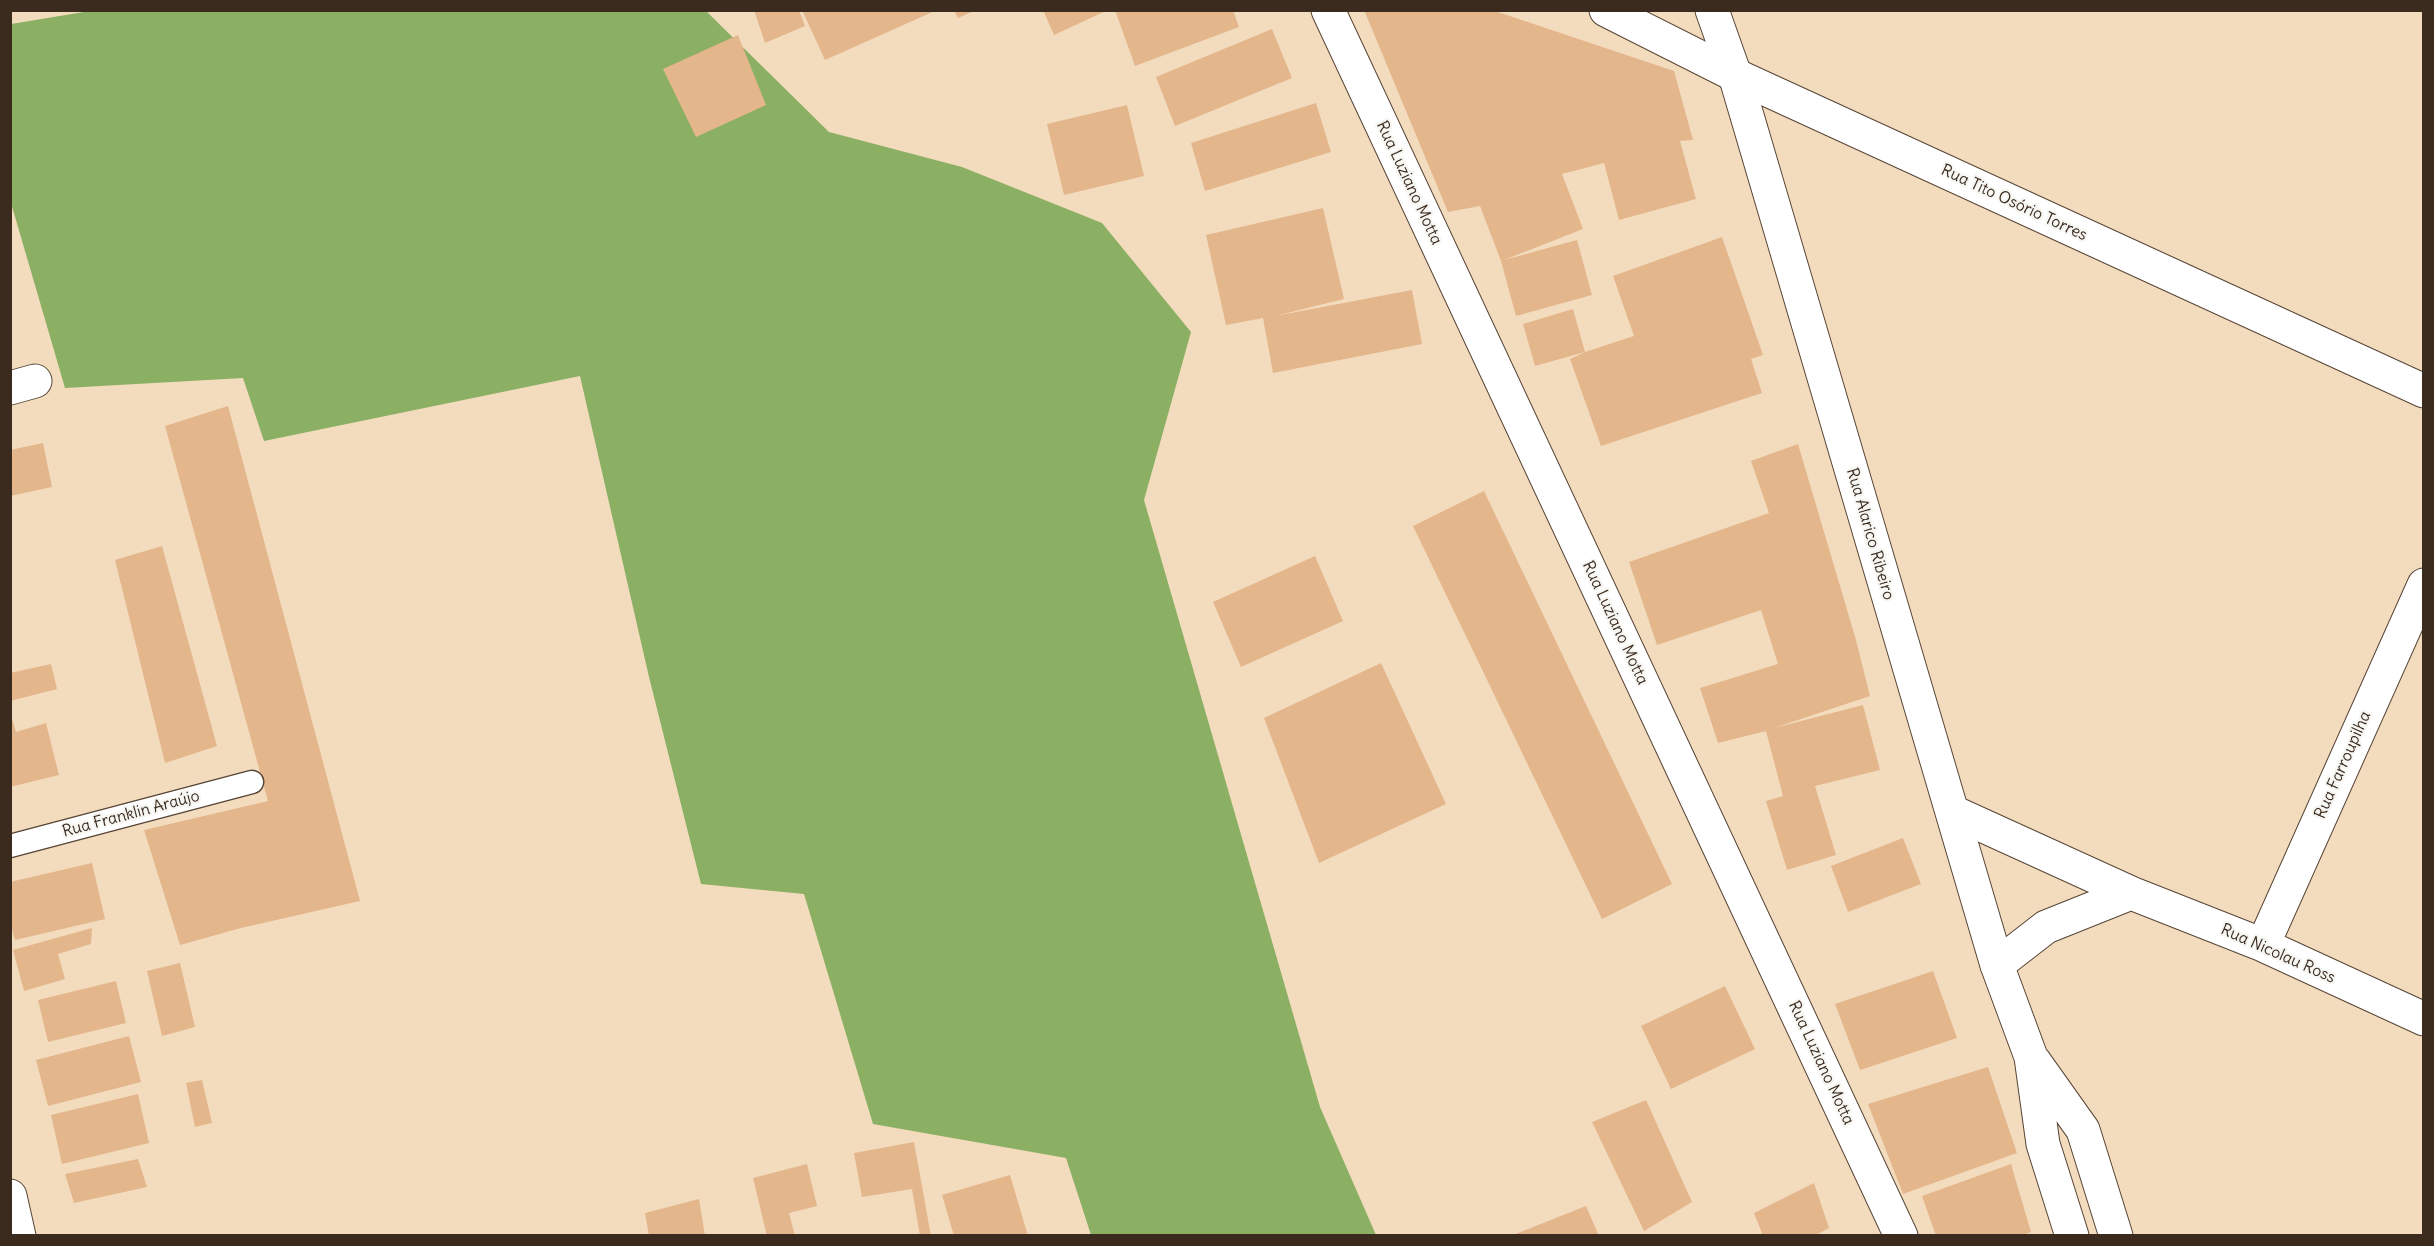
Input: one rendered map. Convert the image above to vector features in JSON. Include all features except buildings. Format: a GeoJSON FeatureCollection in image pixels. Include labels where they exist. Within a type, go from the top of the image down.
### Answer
{"type":"FeatureCollection","features":[{"type":"Feature","properties":{"kind":"street","name":"Rua Luziano Motta"},"geometry":{"type":"LineString","coordinates":[[1328,10],[1901,1236]]}},
{"type":"Feature","properties":{"kind":"street","name":"Rua Tito Osório Torres"},"geometry":{"type":"LineString","coordinates":[[1606,10],[1735,75],[2424,391]]}},
{"type":"Feature","properties":{"kind":"street","name":"Rua Alarico Ribeiro"},"geometry":{"type":"LineString","coordinates":[[1712,10],[1735,75],[1997,965],[2031,1057],[2043,1144],[2072,1236]]}},
{"type":"Feature","properties":{"kind":"street","name":"Rua Farroupilha"},"geometry":{"type":"LineString","coordinates":[[2263,945],[2424,585]]}},
{"type":"Feature","properties":{"kind":"street","name":"Rua Nicolau Ross"},"geometry":{"type":"LineString","coordinates":[[1953,812],[2132,893],[2263,945],[2424,1019]]}},
{"type":"Feature","properties":{"kind":"street"},"geometry":{"type":"LineString","coordinates":[[1997,965],[2046,927],[2132,893]]}},
{"type":"Feature","properties":{"kind":"street","name":"Rua Alarico Ribeiro"},"geometry":{"type":"LineString","coordinates":[[2031,1057],[2083,1130],[2116,1236]]}},
{"type":"Feature","properties":{"kind":"street"},"geometry":{"type":"LineString","coordinates":[[10,1196],[19,1236]]}},
{"type":"Feature","properties":{"kind":"lane","name":"Rua Franklin Araújo"},"geometry":{"type":"LineString","coordinates":[[10,846],[252,782]]}},
{"type":"Feature","properties":{"kind":"green space"},"geometry":{"type":"Polygon","coordinates":[[[96,10],[705,10],[829,132],[962,167],[1102,223],[1191,332],[1144,500],[1320,1107],[1376,1235],[1091,1235],[1066,1158],[873,1124],[804,894],[701,884],[649,677],[580,376],[264,441],[243,378],[65,388],[11,203],[11,24],[96,10]]]}}]}
